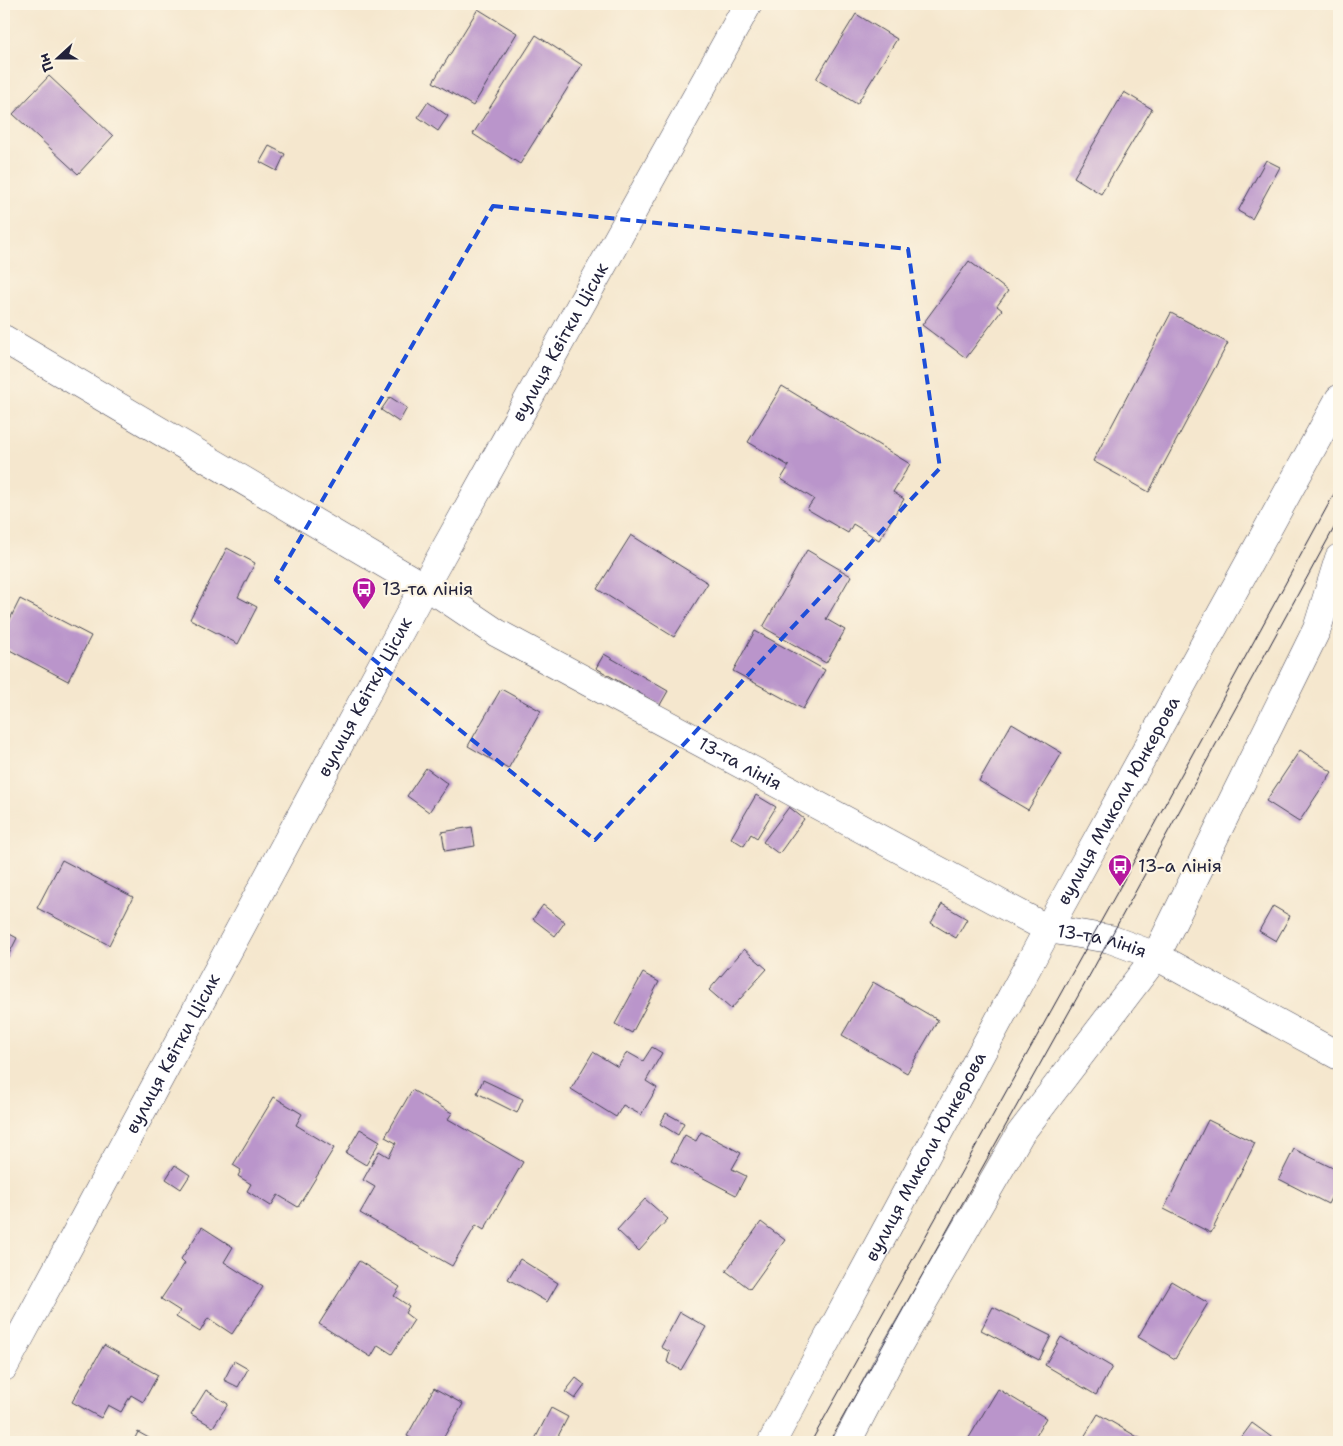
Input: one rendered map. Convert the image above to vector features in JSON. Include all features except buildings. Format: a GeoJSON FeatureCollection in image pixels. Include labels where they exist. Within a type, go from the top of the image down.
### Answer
{"type":"FeatureCollection","features":[{"type":"Feature","properties":{"kind":"street","name":"вулиця Квітки Цісик"},"geometry":{"type":"LineString","coordinates":[[4,1367],[424,587],[748,4]]}},
{"type":"Feature","properties":{"kind":"street","name":"13-та лінія"},"geometry":{"type":"LineString","coordinates":[[4,338],[442,596],[498,633],[1048,929],[1110,939],[1156,956],[1339,1056]]}},
{"type":"Feature","properties":{"kind":"street","name":"вулиця Миколи Юнкерова"},"geometry":{"type":"LineString","coordinates":[[772,1442],[1048,929],[1339,399]]}},
{"type":"Feature","properties":{"kind":"street"},"geometry":{"type":"LineString","coordinates":[[847,1442],[888,1363],[1020,1134],[1156,956],[1317,629],[1339,558]]}},
{"type":"Feature","properties":{"kind":"highlighted area"},"geometry":{"type":"Polygon","coordinates":[[[493,206],[908,249],[940,468],[595,840],[276,580],[493,206]]]}},
{"type":"Feature","properties":{"kind":"tram line"},"geometry":{"type":"LineString","coordinates":[[811,1442],[1120,887],[1339,485]]}},
{"type":"Feature","properties":{"kind":"tram line"},"geometry":{"type":"LineString","coordinates":[[829,1442],[1092,971],[1339,519]]}},
{"type":"Feature","properties":{"kind":"place","name":"13-та лінія"},"geometry":{"type":"Point","coordinates":[364,610]}},
{"type":"Feature","properties":{"kind":"place","name":"13-а лінія"},"geometry":{"type":"Point","coordinates":[1120,887]}}]}
